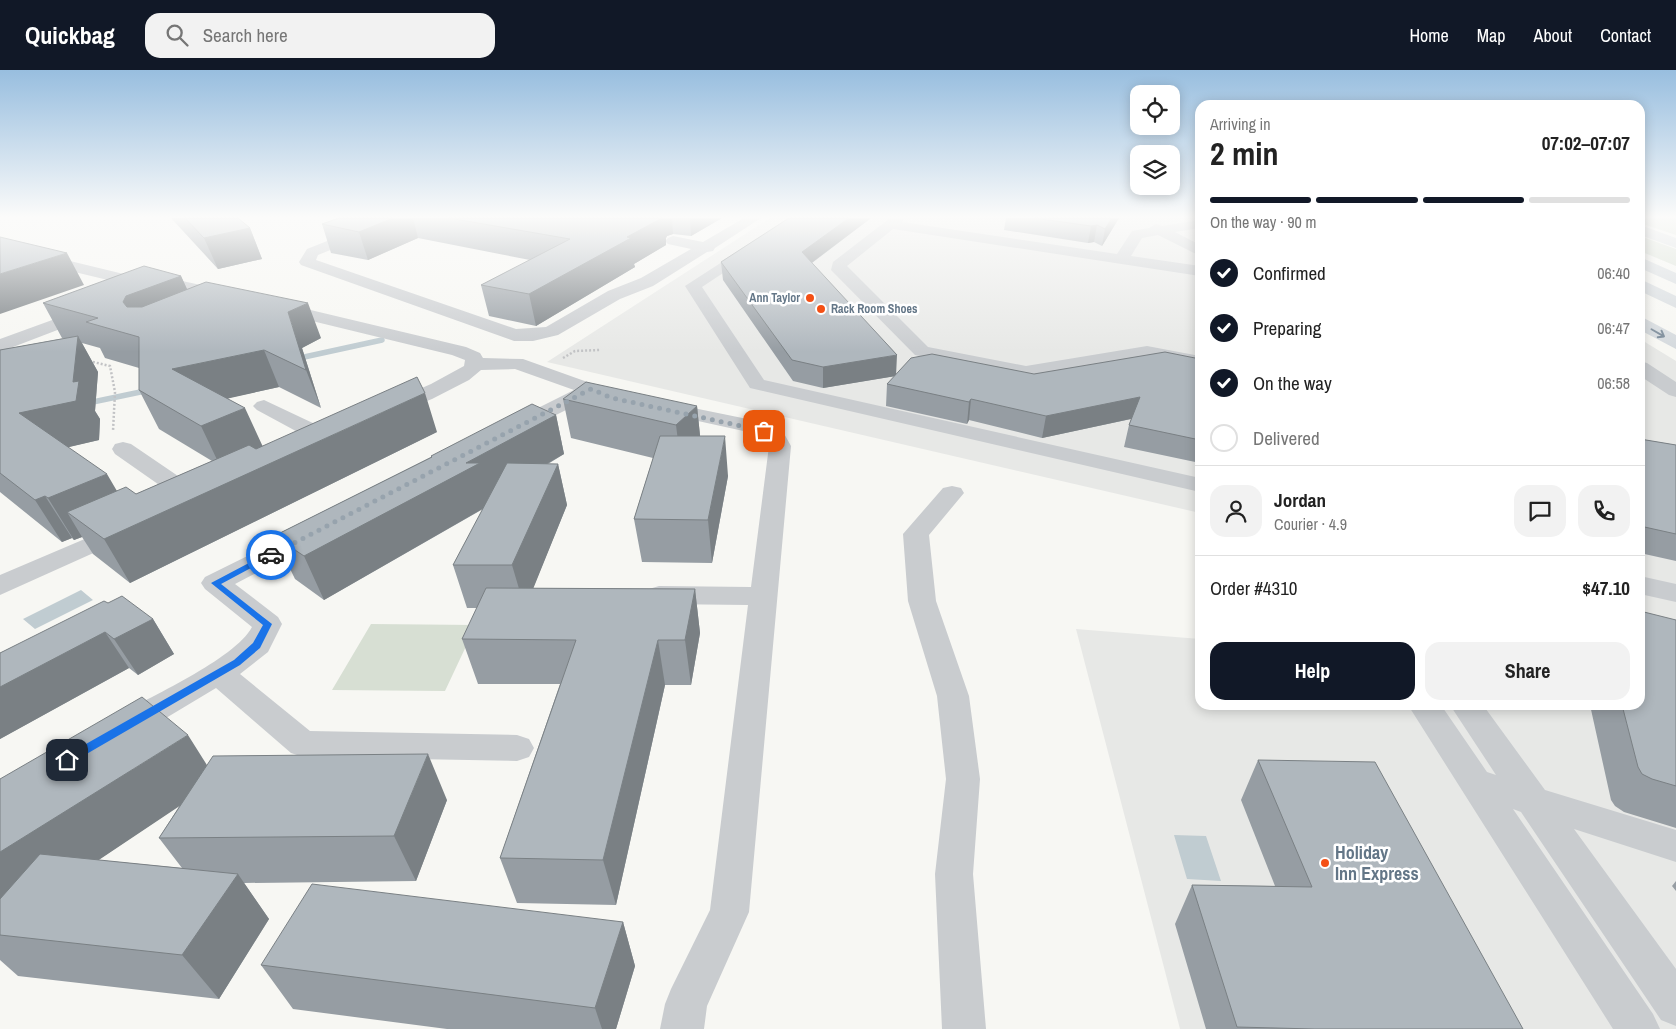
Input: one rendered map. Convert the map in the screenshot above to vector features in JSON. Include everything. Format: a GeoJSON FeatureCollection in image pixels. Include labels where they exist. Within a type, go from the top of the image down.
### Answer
{"type":"FeatureCollection","features":[{"type":"Feature","properties":{"kind":"main road"},"geometry":{"type":"LineString","coordinates":[[1645,264],[1676,279]]}},
{"type":"Feature","properties":{"kind":"main road"},"geometry":{"type":"LineString","coordinates":[[1645,287],[1676,303]]}},
{"type":"Feature","properties":{"kind":"main road"},"geometry":{"type":"LineString","coordinates":[[1645,325],[1676,343]]}},
{"type":"Feature","properties":{"kind":"lane"},"geometry":{"type":"LineString","coordinates":[[28,318],[130,280],[58,263]]}},
{"type":"Feature","properties":{"kind":"lane"},"geometry":{"type":"LineString","coordinates":[[309,263],[514,335],[533,335],[552,331],[614,295],[647,282],[682,263]]}},
{"type":"Feature","properties":{"kind":"lane"},"geometry":{"type":"LineString","coordinates":[[730,263],[693,286],[757,384],[1195,484]]}},
{"type":"Feature","properties":{"kind":"lane"},"geometry":{"type":"LineString","coordinates":[[842,263],[839,265],[839,270],[922,351],[1026,372],[1147,352],[1195,361]]}},
{"type":"Feature","properties":{"kind":"lane"},"geometry":{"type":"LineString","coordinates":[[1146,263],[1195,270]]}},
{"type":"Feature","properties":{"kind":"lane"},"geometry":{"type":"LineString","coordinates":[[6,351],[162,285],[180,285],[459,351],[473,357],[476,364]]}},
{"type":"Feature","properties":{"kind":"lane"},"geometry":{"type":"LineString","coordinates":[[214,310],[250,301]]}},
{"type":"Feature","properties":{"kind":"lane"},"geometry":{"type":"LineString","coordinates":[[371,418],[462,377],[476,364],[516,363],[543,371],[612,398],[754,427],[774,434],[780,446],[729,912],[686,1004],[682,1029]]}},
{"type":"Feature","properties":{"kind":"lane"},"geometry":{"type":"LineString","coordinates":[[1645,370],[1676,391]]}},
{"type":"Feature","properties":{"kind":"lane"},"geometry":{"type":"LineString","coordinates":[[495,439],[591,389]]}},
{"type":"Feature","properties":{"kind":"lane"},"geometry":{"type":"LineString","coordinates":[[264,406],[335,434]]}},
{"type":"Feature","properties":{"kind":"lane"},"geometry":{"type":"LineString","coordinates":[[300,450],[335,434]]}},
{"type":"Feature","properties":{"kind":"lane"},"geometry":{"type":"LineString","coordinates":[[123,449],[194,498]]}},
{"type":"Feature","properties":{"kind":"lane"},"geometry":{"type":"LineString","coordinates":[[952,493],[916,534],[922,601],[953,696],[963,779],[954,874],[964,1029]]}},
{"type":"Feature","properties":{"kind":"lane"},"geometry":{"type":"LineString","coordinates":[[101,741],[237,662],[257,645],[268,624],[215,583],[338,520]]}},
{"type":"Feature","properties":{"kind":"lane"},"geometry":{"type":"LineString","coordinates":[[5,577],[140,522]]}},
{"type":"Feature","properties":{"kind":"lane"},"geometry":{"type":"LineString","coordinates":[[1645,586],[1676,593]]}},
{"type":"Feature","properties":{"kind":"lane"},"geometry":{"type":"LineString","coordinates":[[638,595],[763,596]]}},
{"type":"Feature","properties":{"kind":"lane"},"geometry":{"type":"LineString","coordinates":[[218,673],[303,744],[517,748]]}},
{"type":"Feature","properties":{"kind":"lane"},"geometry":{"type":"LineString","coordinates":[[1427,710],[1638,1029]]}},
{"type":"Feature","properties":{"kind":"lane"},"geometry":{"type":"LineString","coordinates":[[1469,710],[1676,1005]]}},
{"type":"Feature","properties":{"kind":"lane"},"geometry":{"type":"LineString","coordinates":[[1476,783],[1676,846]]}},
{"type":"Feature","properties":{"kind":"lane"},"geometry":{"type":"LineString","coordinates":[[1537,876],[1587,878]]}},
{"type":"Feature","properties":{"kind":"path"},"geometry":{"type":"LineString","coordinates":[[543,371],[575,351],[600,350]]}},
{"type":"Feature","properties":{"kind":"path"},"geometry":{"type":"LineString","coordinates":[[88,360],[110,366],[115,392],[112,430],[123,449]]}},
{"type":"Feature","properties":{"kind":"shaded area"},"geometry":{"type":"Polygon","coordinates":[[[701,263],[1195,263],[1195,512],[547,362],[701,263]]]}},
{"type":"Feature","properties":{"kind":"shaded area"},"geometry":{"type":"Polygon","coordinates":[[[1645,342],[1676,361],[1676,1029],[1180,1029],[1076,629],[1195,639],[1195,710],[1645,710],[1645,342]]]}},
{"type":"Feature","properties":{"kind":"shaded area"},"geometry":{"type":"Polygon","coordinates":[[[81,590],[93,600],[35,629],[23,619],[81,590]]]}},
{"type":"Feature","properties":{"kind":"shaded area"},"geometry":{"type":"Polygon","coordinates":[[[371,624],[476,625],[445,691],[332,690],[371,624]]]}},
{"type":"Feature","properties":{"kind":"shaded area"},"geometry":{"type":"Polygon","coordinates":[[[1174,835],[1206,836],[1221,881],[1187,879],[1174,835]]]}},
{"type":"Feature","properties":{"kind":"building"},"geometry":{"type":"Polygon","coordinates":[[[0,263],[36,263],[0,274],[0,263]]]}},
{"type":"Feature","properties":{"kind":"building"},"geometry":{"type":"Polygon","coordinates":[[[524,263],[586,263],[529,294],[481,285],[524,263]]]}},
{"type":"Feature","properties":{"kind":"building"},"geometry":{"type":"Polygon","coordinates":[[[722,263],[812,263],[897,355],[823,367],[792,360],[722,263]]]}},
{"type":"Feature","properties":{"kind":"building"},"geometry":{"type":"Polygon","coordinates":[[[144,266],[181,276],[126,296],[123,302],[127,307],[142,307],[206,282],[308,303],[288,312],[306,370],[264,350],[172,369],[245,408],[201,426],[139,390],[139,337],[86,322],[98,318],[43,303],[144,266]]]}},
{"type":"Feature","properties":{"kind":"building"},"geometry":{"type":"Polygon","coordinates":[[[78,336],[73,382],[79,381],[76,401],[19,413],[107,474],[48,498],[45,496],[35,500],[0,473],[0,350],[78,336]]]}},
{"type":"Feature","properties":{"kind":"building"},"geometry":{"type":"Polygon","coordinates":[[[1165,352],[1195,358],[1195,439],[1129,425],[1140,397],[1046,416],[971,399],[969,402],[887,384],[911,358],[932,354],[1034,374],[1165,352]]]}},
{"type":"Feature","properties":{"kind":"building"},"geometry":{"type":"Polygon","coordinates":[[[417,377],[425,393],[104,539],[67,512],[126,487],[136,494],[249,445],[256,449],[417,377]]]}},
{"type":"Feature","properties":{"kind":"building"},"geometry":{"type":"Polygon","coordinates":[[[586,382],[697,406],[676,425],[563,399],[586,382]]]}},
{"type":"Feature","properties":{"kind":"building"},"geometry":{"type":"Polygon","coordinates":[[[532,404],[556,415],[466,463],[480,463],[304,556],[274,536],[432,457],[532,404]]]}},
{"type":"Feature","properties":{"kind":"building"},"geometry":{"type":"Polygon","coordinates":[[[660,436],[725,436],[708,520],[634,519],[660,436]]]}},
{"type":"Feature","properties":{"kind":"building"},"geometry":{"type":"Polygon","coordinates":[[[1645,440],[1676,445],[1676,534],[1645,527],[1645,440]]]}},
{"type":"Feature","properties":{"kind":"building"},"geometry":{"type":"Polygon","coordinates":[[[507,463],[558,464],[512,565],[453,565],[507,463]]]}},
{"type":"Feature","properties":{"kind":"building"},"geometry":{"type":"Polygon","coordinates":[[[486,588],[695,589],[685,640],[658,640],[603,860],[500,858],[576,640],[462,639],[486,588]]]}},
{"type":"Feature","properties":{"kind":"building"},"geometry":{"type":"Polygon","coordinates":[[[122,596],[153,619],[114,639],[105,632],[0,687],[0,653],[104,601],[108,603],[122,596]]]}},
{"type":"Feature","properties":{"kind":"building"},"geometry":{"type":"Polygon","coordinates":[[[1645,612],[1676,620],[1676,786],[1642,774],[1638,767],[1623,710],[1645,710],[1645,612]]]}},
{"type":"Feature","properties":{"kind":"building"},"geometry":{"type":"Polygon","coordinates":[[[142,697],[188,735],[0,852],[0,779],[142,697]]]}},
{"type":"Feature","properties":{"kind":"building"},"geometry":{"type":"Polygon","coordinates":[[[428,754],[394,836],[159,838],[213,756],[428,754]]]}},
{"type":"Feature","properties":{"kind":"building","name":"Holiday Inn Express"},"geometry":{"type":"Polygon","coordinates":[[[1258,760],[1375,762],[1523,1029],[1237,1027],[1192,885],[1312,887],[1258,760]]]}},
{"type":"Feature","properties":{"kind":"building"},"geometry":{"type":"Polygon","coordinates":[[[40,854],[238,874],[182,955],[0,935],[0,899],[40,854]]]}},
{"type":"Feature","properties":{"kind":"building"},"geometry":{"type":"Polygon","coordinates":[[[312,884],[623,922],[595,1008],[261,965],[312,884]]]}},
{"type":"Feature","properties":{"kind":"waterway"},"geometry":{"type":"LineString","coordinates":[[295,359],[382,340]]}},
{"type":"Feature","properties":{"kind":"waterway"},"geometry":{"type":"LineString","coordinates":[[88,403],[150,390]]}},
{"type":"Feature","properties":{"kind":"way so far"},"geometry":{"type":"LineString","coordinates":[[271,555],[591,389],[612,398],[754,427],[764,431]]}},
{"type":"Feature","properties":{"kind":"place","name":"Ann Taylor"},"geometry":{"type":"Point","coordinates":[810,298]}},
{"type":"Feature","properties":{"kind":"place","name":"Rack Room Shoes"},"geometry":{"type":"Point","coordinates":[821,309]}},
{"type":"Feature","properties":{"kind":"place","name":"Holiday Inn Express"},"geometry":{"type":"Point","coordinates":[1325,863]}},
{"type":"Feature","properties":{"kind":"route"},"geometry":{"type":"LineString","coordinates":[[67,760],[237,662],[257,645],[268,624],[215,583],[271,555]]}}]}
